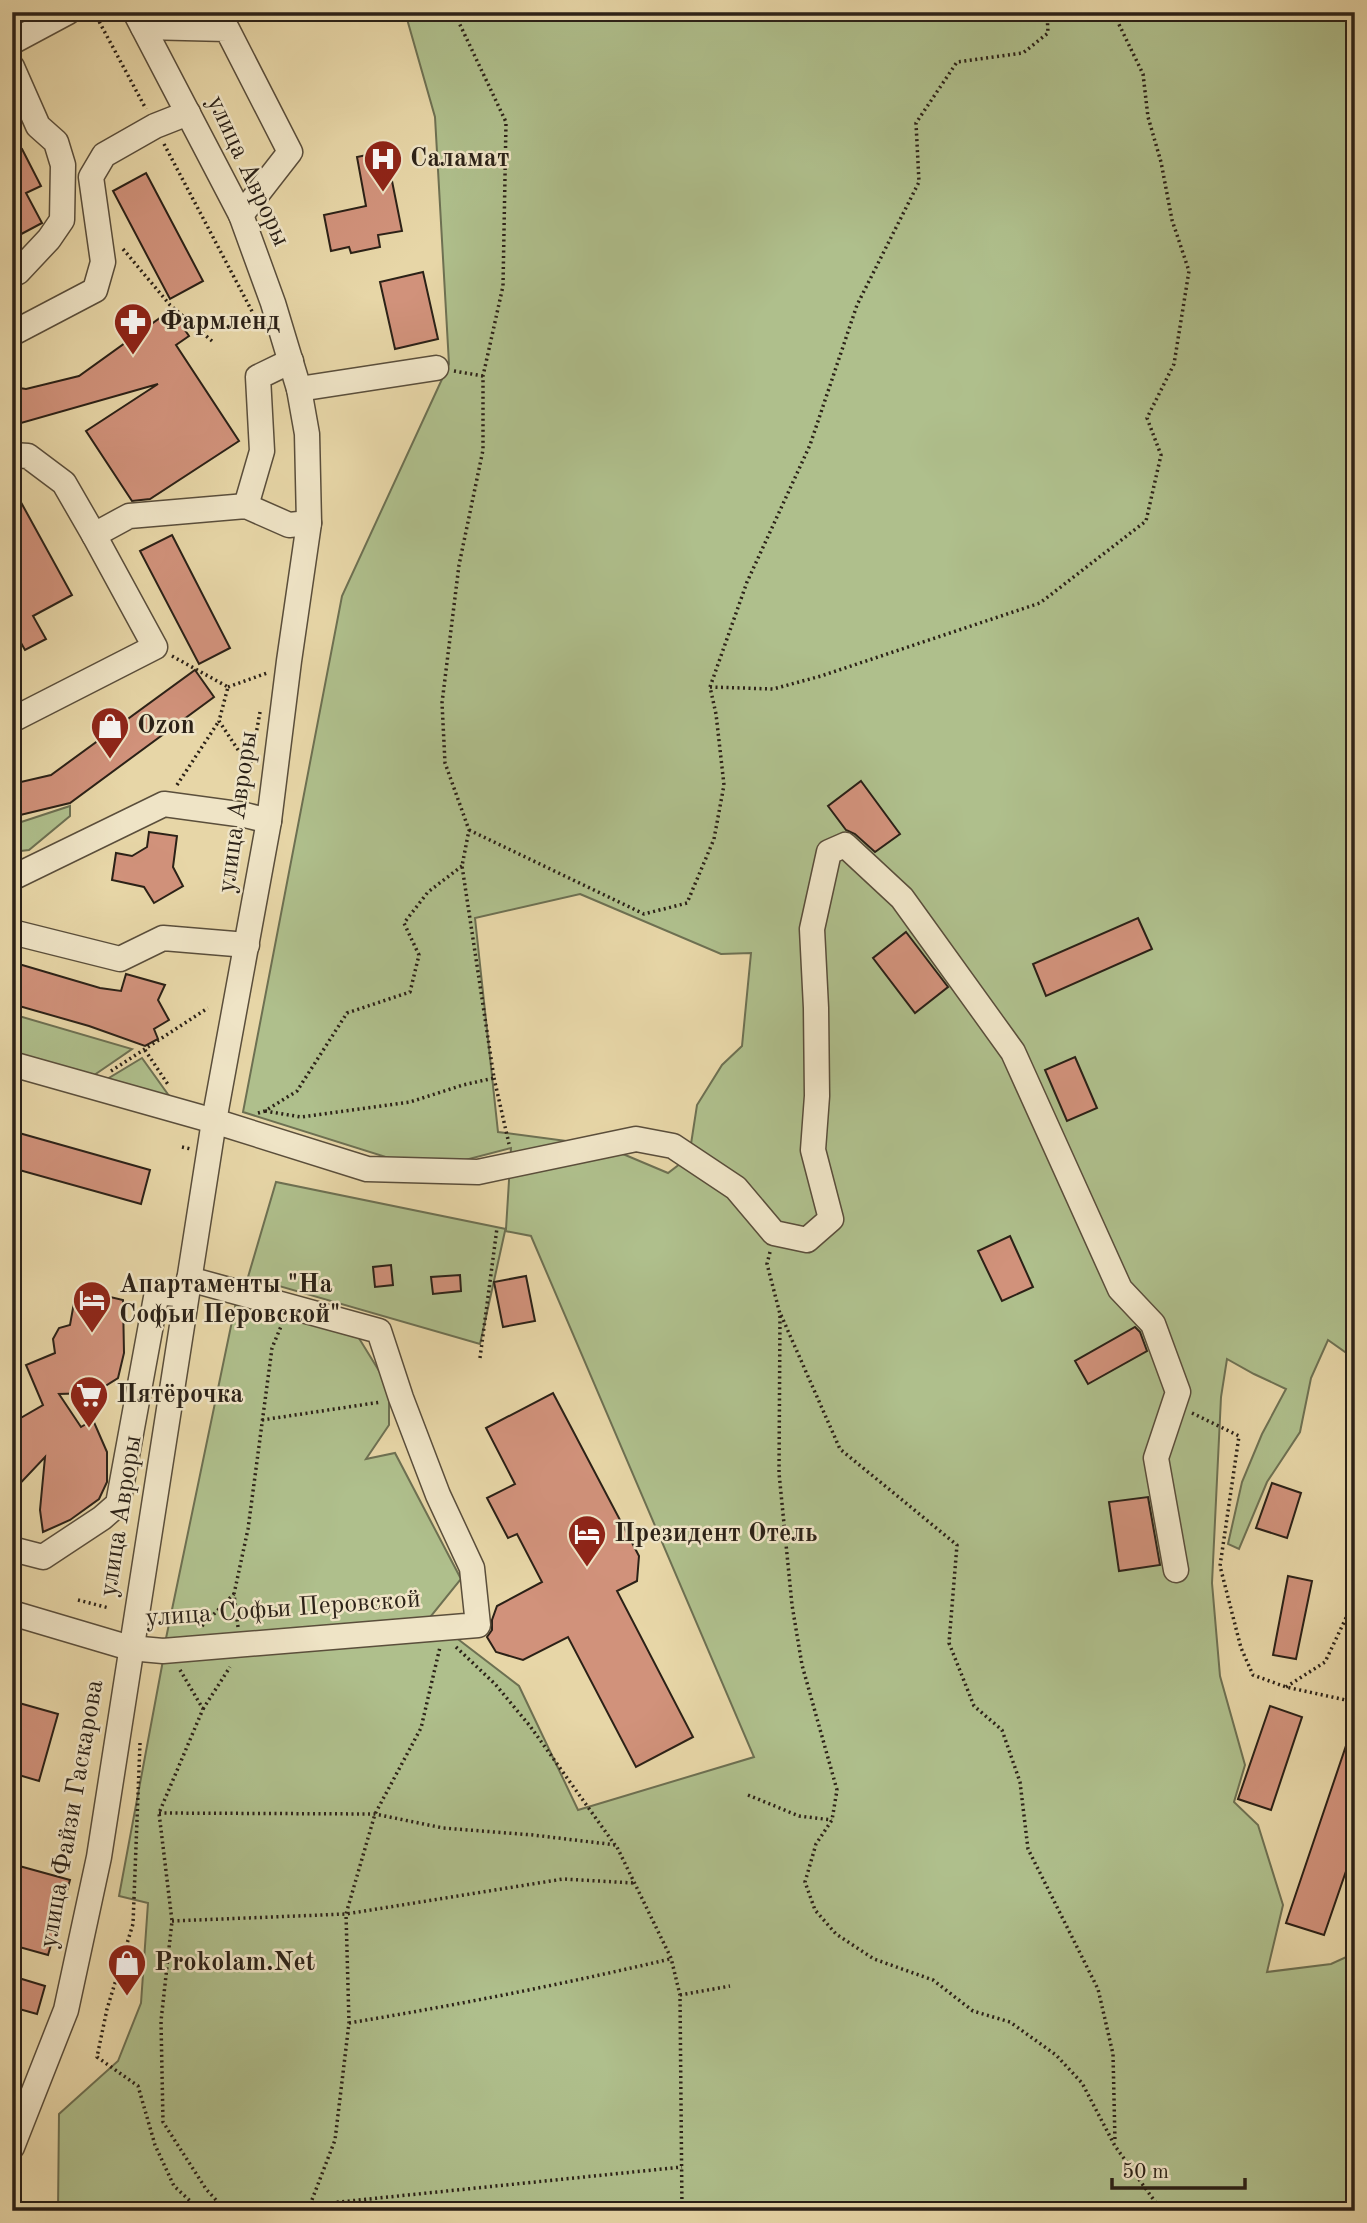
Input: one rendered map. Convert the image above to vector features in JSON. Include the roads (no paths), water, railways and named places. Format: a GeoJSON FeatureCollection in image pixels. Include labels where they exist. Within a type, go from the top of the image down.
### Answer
{"type":"FeatureCollection","features":[{"type":"Feature","properties":{"kind":"street"},"geometry":{"type":"LineString","coordinates":[[12,42],[68,12]]}},
{"type":"Feature","properties":{"kind":"street"},"geometry":{"type":"LineString","coordinates":[[139,20],[227,29],[290,152],[241,215]]}},
{"type":"Feature","properties":{"kind":"street","name":"улица Авроры"},"geometry":{"type":"LineString","coordinates":[[130,1648],[214,1121],[269,821],[309,523],[307,434],[299,389],[274,303],[241,215],[139,20]]}},
{"type":"Feature","properties":{"kind":"street"},"geometry":{"type":"LineString","coordinates":[[12,67],[38,126],[56,142],[63,165],[62,220],[49,239],[12,275]]}},
{"type":"Feature","properties":{"kind":"street"},"geometry":{"type":"LineString","coordinates":[[12,332],[95,290],[103,262],[91,177],[104,155],[155,126],[188,113]]}},
{"type":"Feature","properties":{"kind":"street"},"geometry":{"type":"LineString","coordinates":[[246,506],[262,451],[258,377],[291,361]]}},
{"type":"Feature","properties":{"kind":"street"},"geometry":{"type":"LineString","coordinates":[[299,389],[436,368]]}},
{"type":"Feature","properties":{"kind":"street"},"geometry":{"type":"LineString","coordinates":[[12,455],[28,457],[64,483],[155,647],[12,720]]}},
{"type":"Feature","properties":{"kind":"street"},"geometry":{"type":"LineString","coordinates":[[94,535],[129,516],[246,506],[289,525],[309,523]]}},
{"type":"Feature","properties":{"kind":"street"},"geometry":{"type":"LineString","coordinates":[[12,878],[164,804],[269,821]]}},
{"type":"Feature","properties":{"kind":"street"},"geometry":{"type":"LineString","coordinates":[[12,1065],[214,1121],[367,1169],[478,1172],[636,1139],[673,1146],[736,1188],[774,1233],[807,1240],[831,1219],[813,1150],[817,1096],[812,929],[828,852],[845,845],[902,898],[1013,1052],[1120,1289],[1153,1324],[1178,1392],[1156,1458],[1176,1570]]}},
{"type":"Feature","properties":{"kind":"street"},"geometry":{"type":"LineString","coordinates":[[12,932],[120,959],[163,938],[247,946]]}},
{"type":"Feature","properties":{"kind":"street"},"geometry":{"type":"LineString","coordinates":[[12,1549],[43,1558],[118,1504],[157,1292],[187,1287]]}},
{"type":"Feature","properties":{"kind":"street","name":"улица Софьи Перовской"},"geometry":{"type":"LineString","coordinates":[[12,1613],[130,1648],[163,1651],[444,1631],[478,1625],[472,1568],[438,1495],[379,1331],[289,1306],[187,1287]]}},
{"type":"Feature","properties":{"kind":"street","name":"улица Файзи Гаскарова"},"geometry":{"type":"LineString","coordinates":[[12,2147],[66,2010],[99,1857],[130,1648]]}},
{"type":"Feature","properties":{"kind":"place","name":"Саламат"},"geometry":{"type":"Point","coordinates":[383,193]}},
{"type":"Feature","properties":{"kind":"place","name":"Фармленд"},"geometry":{"type":"Point","coordinates":[133,356]}},
{"type":"Feature","properties":{"kind":"place","name":"Ozon"},"geometry":{"type":"Point","coordinates":[110,760]}},
{"type":"Feature","properties":{"kind":"place","name":"Апартаменты \"На Софьи Перовской\""},"geometry":{"type":"Point","coordinates":[92,1334]}},
{"type":"Feature","properties":{"kind":"place","name":"Пятёрочка"},"geometry":{"type":"Point","coordinates":[89,1429]}},
{"type":"Feature","properties":{"kind":"place","name":"Президент Отель"},"geometry":{"type":"Point","coordinates":[587,1568]}},
{"type":"Feature","properties":{"kind":"place","name":"Prokolam.Net"},"geometry":{"type":"Point","coordinates":[127,1997]}}]}
